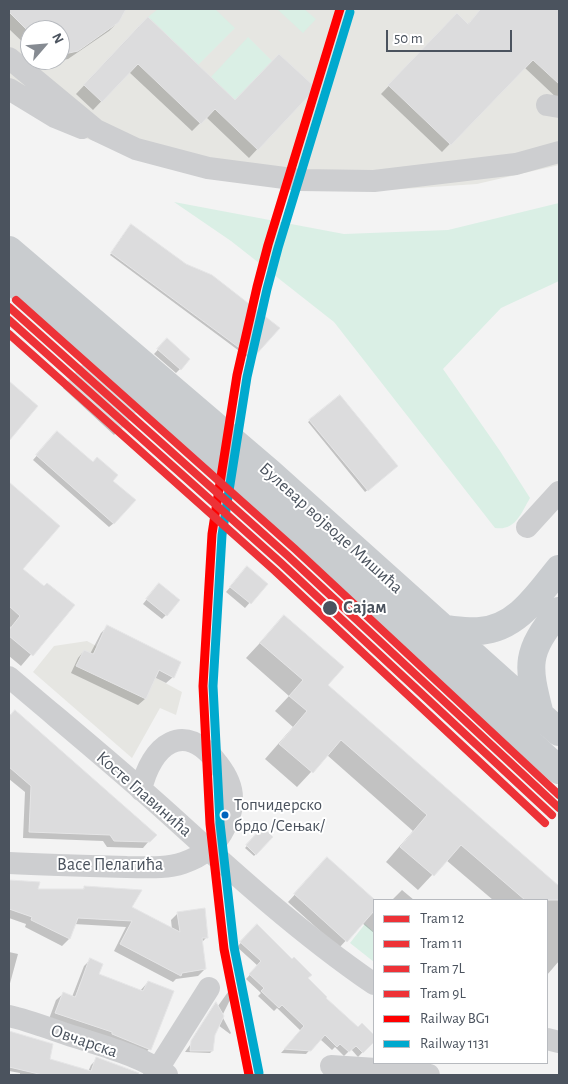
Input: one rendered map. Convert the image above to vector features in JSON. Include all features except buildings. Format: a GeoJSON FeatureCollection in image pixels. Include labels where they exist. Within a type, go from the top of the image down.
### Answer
{"type":"FeatureCollection","features":[{"type":"Feature","properties":{"kind":"main road","name":"Булевар војводе Мишића"},"geometry":{"type":"LineString","coordinates":[[9,250],[262,466],[369,564],[445,629],[550,724]]}},
{"type":"Feature","properties":{"kind":"main road","name":"Булевар војводе Мишића"},"geometry":{"type":"LineString","coordinates":[[9,278],[211,452],[332,565],[559,770]]}},
{"type":"Feature","properties":{"kind":"main road"},"geometry":{"type":"LineString","coordinates":[[445,629],[481,631],[512,621],[523,612],[559,569]]}},
{"type":"Feature","properties":{"kind":"main road"},"geometry":{"type":"LineString","coordinates":[[550,724],[531,677],[531,663],[535,646],[559,611]]}},
{"type":"Feature","properties":{"kind":"street"},"geometry":{"type":"LineString","coordinates":[[9,58],[96,130],[136,149],[199,166],[300,180],[374,181],[516,164],[559,152]]}},
{"type":"Feature","properties":{"kind":"street"},"geometry":{"type":"LineString","coordinates":[[9,89],[55,117],[78,128],[96,130]]}},
{"type":"Feature","properties":{"kind":"street"},"geometry":{"type":"LineString","coordinates":[[527,527],[559,492]]}},
{"type":"Feature","properties":{"kind":"street","name":"Косте Главинића"},"geometry":{"type":"LineString","coordinates":[[9,677],[141,790],[208,851],[320,945],[373,983]]}},
{"type":"Feature","properties":{"kind":"street"},"geometry":{"type":"LineString","coordinates":[[141,790],[145,773],[155,755],[164,745],[172,741],[181,740],[192,742],[205,750],[224,772],[232,796],[229,818],[218,840],[208,851]]}},
{"type":"Feature","properties":{"kind":"street","name":"Васе Пелагића"},"geometry":{"type":"LineString","coordinates":[[9,864],[174,866],[208,851]]}},
{"type":"Feature","properties":{"kind":"street"},"geometry":{"type":"LineString","coordinates":[[160,1073],[209,988]]}},
{"type":"Feature","properties":{"kind":"street","name":"Овчарска"},"geometry":{"type":"LineString","coordinates":[[9,1016],[112,1049],[160,1073]]}},
{"type":"Feature","properties":{"kind":"street"},"geometry":{"type":"LineString","coordinates":[[331,1066],[391,1070],[429,1075]]}},
{"type":"Feature","properties":{"kind":"shaded area"},"geometry":{"type":"Polygon","coordinates":[[[9,9],[559,9],[559,165],[477,184],[373,191],[154,162],[71,133],[9,97],[9,9]]]}},
{"type":"Feature","properties":{"kind":"shaded area"},"geometry":{"type":"Polygon","coordinates":[[[87,641],[182,692],[176,715],[160,708],[132,758],[33,672],[54,646],[87,641]]]}},
{"type":"Feature","properties":{"kind":"green space"},"geometry":{"type":"Polygon","coordinates":[[[158,9],[215,9],[235,28],[198,65],[148,17],[158,9]]]}},
{"type":"Feature","properties":{"kind":"green space"},"geometry":{"type":"Polygon","coordinates":[[[277,9],[304,9],[316,19],[303,33],[277,9]]]}},
{"type":"Feature","properties":{"kind":"green space"},"geometry":{"type":"Polygon","coordinates":[[[248,37],[272,61],[235,100],[211,77],[248,37]]]}},
{"type":"Feature","properties":{"kind":"green space"},"geometry":{"type":"Polygon","coordinates":[[[174,202],[344,234],[448,230],[559,203],[559,281],[501,308],[443,369],[530,498],[517,520],[508,527],[495,528],[334,322],[231,241],[174,202]]]}},
{"type":"Feature","properties":{"kind":"green space"},"geometry":{"type":"Polygon","coordinates":[[[365,924],[373,931],[373,961],[350,943],[365,924]]]}},
{"type":"Feature","properties":{"kind":"tram line","name":"7L"},"geometry":{"type":"LineString","coordinates":[[16,300],[295,549],[559,795]]}},
{"type":"Feature","properties":{"kind":"tram line","name":"12"},"geometry":{"type":"LineString","coordinates":[[9,307],[288,556],[559,808]]}},
{"type":"Feature","properties":{"kind":"tram line","name":"11"},"geometry":{"type":"LineString","coordinates":[[9,320],[281,563],[552,815]]}},
{"type":"Feature","properties":{"kind":"tram line","name":"9L"},"geometry":{"type":"LineString","coordinates":[[9,334],[275,571],[545,823]]}},
{"type":"Feature","properties":{"kind":"rail line","name":"BG1"},"geometry":{"type":"LineString","coordinates":[[249,1075],[224,949],[210,824],[203,686],[212,534],[237,375],[257,287],[340,9]]}},
{"type":"Feature","properties":{"kind":"rail line","name":"1131"},"geometry":{"type":"LineString","coordinates":[[259,1073],[234,947],[220,823],[213,686],[222,535],[247,377],[267,289],[350,12]]}},
{"type":"Feature","properties":{"kind":"place","name":"Сајам"},"geometry":{"type":"Point","coordinates":[330,608]}},
{"type":"Feature","properties":{"kind":"place","name":"Топчидерско брдо /Сењак/"},"geometry":{"type":"Point","coordinates":[225,815]}}]}
